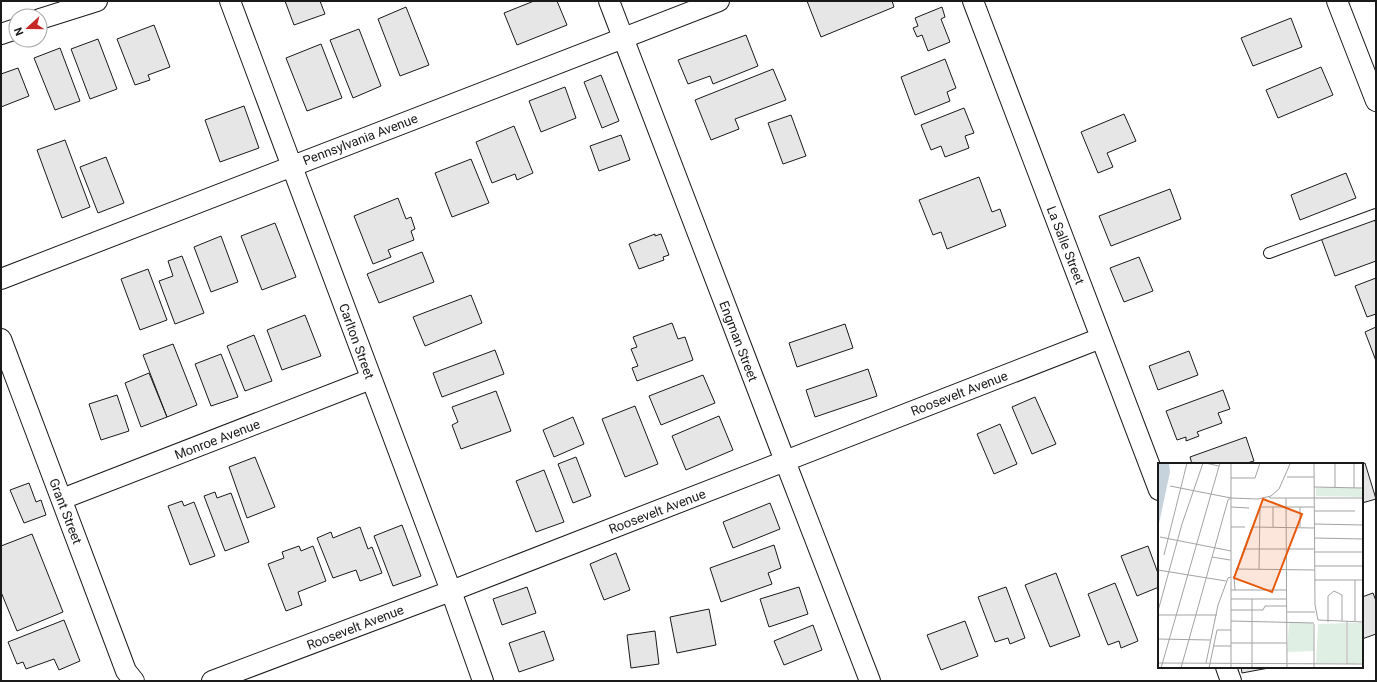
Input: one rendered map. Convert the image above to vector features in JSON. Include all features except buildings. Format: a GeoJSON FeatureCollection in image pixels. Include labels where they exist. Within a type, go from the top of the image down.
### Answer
{"type":"FeatureCollection","features":[{"type":"Feature","properties":{"kind":"street"},"geometry":{"type":"LineString","coordinates":[[48,17],[98,1]]}},
{"type":"Feature","properties":{"kind":"street","name":"Carlton Street"},"geometry":{"type":"LineString","coordinates":[[230,1],[451,591],[483,681]]}},
{"type":"Feature","properties":{"kind":"street","name":"Engman Street"},"geometry":{"type":"LineString","coordinates":[[609,1],[784,461],[870,681]]}},
{"type":"Feature","properties":{"kind":"street","name":"Pennsylvania Avenue"},"geometry":{"type":"LineString","coordinates":[[1,279],[292,165],[719,1]]}},
{"type":"Feature","properties":{"kind":"street","name":"La Salle Street"},"geometry":{"type":"LineString","coordinates":[[973,1],[1158,487]]}},
{"type":"Feature","properties":{"kind":"street"},"geometry":{"type":"LineString","coordinates":[[1337,1],[1376,101]]}},
{"type":"Feature","properties":{"kind":"street","name":"Roosevelt Avenue"},"geometry":{"type":"LineString","coordinates":[[212,681],[451,591],[1101,338]]}},
{"type":"Feature","properties":{"kind":"street","name":"Grant Street"},"geometry":{"type":"LineString","coordinates":[[1,340],[126,671],[134,681]]}},
{"type":"Feature","properties":{"kind":"street","name":"Monroe Avenue"},"geometry":{"type":"LineString","coordinates":[[62,499],[371,379]]}},
{"type":"Feature","properties":{"kind":"street"},"geometry":{"type":"LineString","coordinates":[[1226,668],[1231,681]]}},
{"type":"Feature","properties":{"kind":"lane"},"geometry":{"type":"LineString","coordinates":[[1269,253],[1376,214]]}}]}
